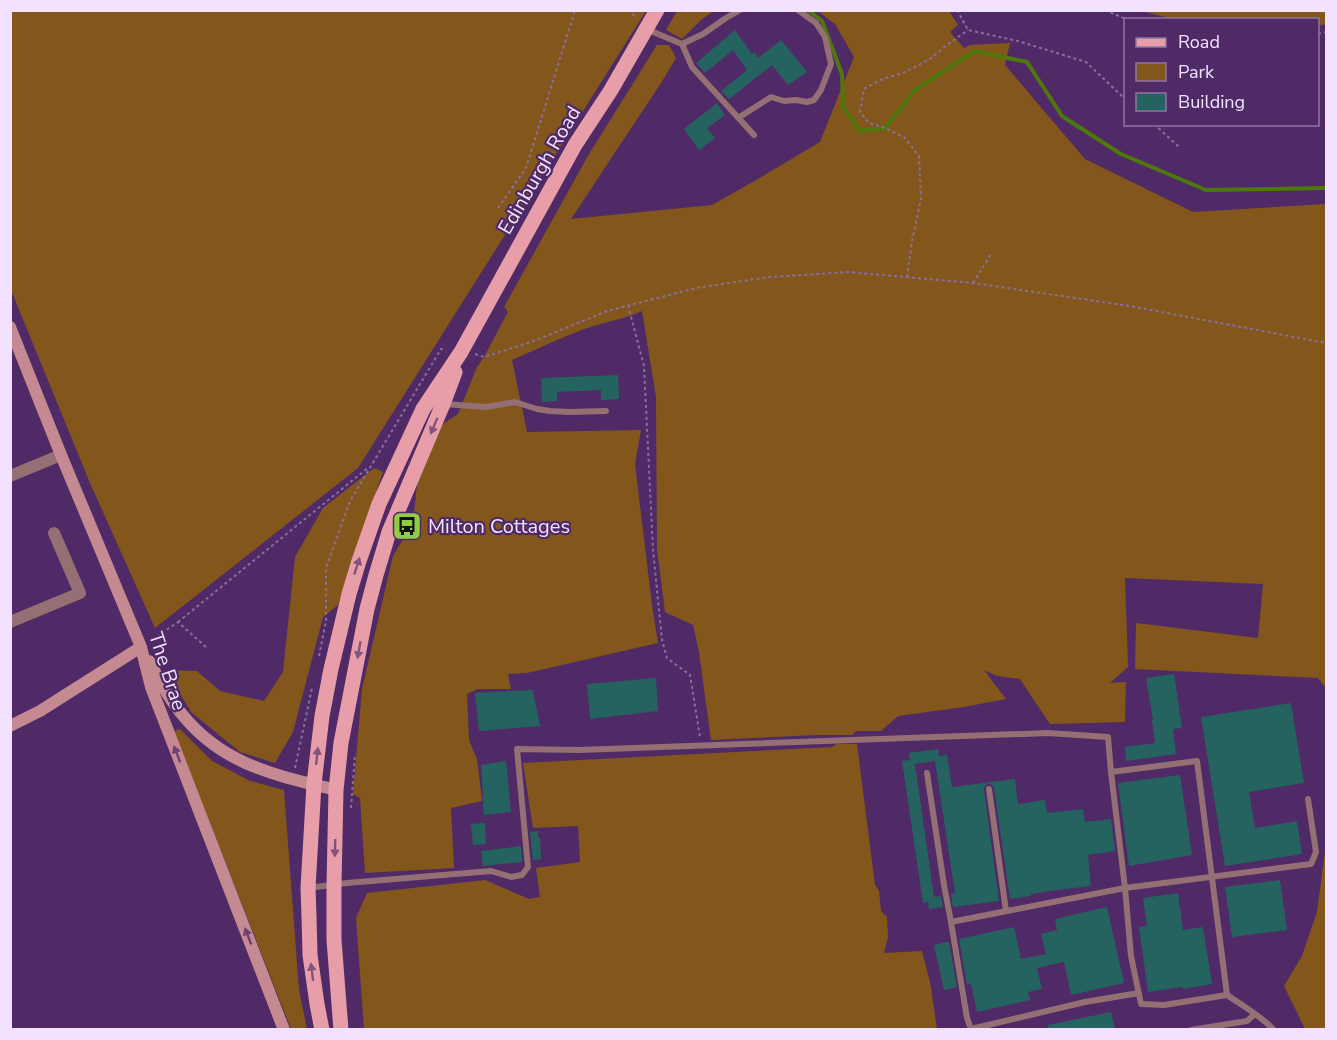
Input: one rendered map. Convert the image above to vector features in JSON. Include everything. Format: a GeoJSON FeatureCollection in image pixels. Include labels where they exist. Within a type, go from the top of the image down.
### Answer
{"type":"FeatureCollection","features":[{"type":"Feature","properties":{"kind":"main road","name":"Edinburgh Road"},"geometry":{"type":"LineString","coordinates":[[461,352],[575,145],[657,10]]}},
{"type":"Feature","properties":{"kind":"main road","name":"The Brae"},"geometry":{"type":"LineString","coordinates":[[10,327],[141,647],[151,687],[284,1029]]}},
{"type":"Feature","properties":{"kind":"main road"},"geometry":{"type":"LineString","coordinates":[[341,1029],[334,940],[334,885],[336,790],[341,743],[367,609],[389,532],[443,404],[461,352]]}},
{"type":"Feature","properties":{"kind":"main road"},"geometry":{"type":"LineString","coordinates":[[322,1029],[310,955],[308,888],[314,784],[322,716],[331,669],[349,594],[379,504],[423,409],[461,352]]}},
{"type":"Feature","properties":{"kind":"main road"},"geometry":{"type":"LineString","coordinates":[[10,726],[40,711],[141,647],[179,712],[204,738],[237,760],[279,776],[336,790]]}},
{"type":"Feature","properties":{"kind":"street"},"geometry":{"type":"LineString","coordinates":[[10,477],[61,454]]}},
{"type":"Feature","properties":{"kind":"street"},"geometry":{"type":"LineString","coordinates":[[10,622],[80,593],[54,533]]}},
{"type":"Feature","properties":{"kind":"lane"},"geometry":{"type":"LineString","coordinates":[[682,44],[704,34],[740,10]]}},
{"type":"Feature","properties":{"kind":"lane"},"geometry":{"type":"LineString","coordinates":[[738,118],[771,97],[784,101],[807,102],[814,100],[821,90],[831,64],[825,37],[816,23],[798,10]]}},
{"type":"Feature","properties":{"kind":"lane"},"geometry":{"type":"LineString","coordinates":[[646,29],[682,44],[693,67],[754,135]]}},
{"type":"Feature","properties":{"kind":"lane"},"geometry":{"type":"LineString","coordinates":[[443,404],[486,407],[515,402],[550,411],[606,411]]}},
{"type":"Feature","properties":{"kind":"lane"},"geometry":{"type":"LineString","coordinates":[[308,888],[491,871],[511,877],[522,875],[528,867],[517,749],[579,750],[1048,733],[1108,737],[1131,957],[1141,1004],[1164,1005],[1227,995],[1274,1029]]}},
{"type":"Feature","properties":{"kind":"lane"},"geometry":{"type":"LineString","coordinates":[[1111,772],[1197,762],[1227,995]]}},
{"type":"Feature","properties":{"kind":"lane"},"geometry":{"type":"LineString","coordinates":[[927,773],[944,885],[967,1018],[971,1029],[1085,1002],[1139,993]]}},
{"type":"Feature","properties":{"kind":"lane"},"geometry":{"type":"LineString","coordinates":[[989,789],[1006,911]]}},
{"type":"Feature","properties":{"kind":"lane"},"geometry":{"type":"LineString","coordinates":[[951,922],[1125,888],[1311,864],[1316,852],[1308,799]]}},
{"type":"Feature","properties":{"kind":"lane"},"geometry":{"type":"LineString","coordinates":[[1191,1029],[1247,1021],[1255,1014]]}},
{"type":"Feature","properties":{"kind":"path"},"geometry":{"type":"LineString","coordinates":[[498,208],[526,168],[575,10]]}},
{"type":"Feature","properties":{"kind":"path"},"geometry":{"type":"LineString","coordinates":[[957,10],[968,30]]}},
{"type":"Feature","properties":{"kind":"path"},"geometry":{"type":"LineString","coordinates":[[1105,10],[1124,18]]}},
{"type":"Feature","properties":{"kind":"path"},"geometry":{"type":"LineString","coordinates":[[908,278],[912,241],[921,199],[919,156],[905,138],[869,123],[860,112],[864,89],[930,59],[968,30],[1018,41],[1086,62],[1124,99]]}},
{"type":"Feature","properties":{"kind":"path"},"geometry":{"type":"LineString","coordinates":[[1156,126],[1179,147]]}},
{"type":"Feature","properties":{"kind":"path"},"geometry":{"type":"LineString","coordinates":[[973,283],[991,254]]}},
{"type":"Feature","properties":{"kind":"path"},"geometry":{"type":"LineString","coordinates":[[461,352],[484,357],[534,341],[607,311],[696,288],[769,277],[848,272],[973,283],[1130,306],[1326,343]]}},
{"type":"Feature","properties":{"kind":"path"},"geometry":{"type":"LineString","coordinates":[[628,306],[644,366],[652,550],[662,640],[667,658],[690,675],[702,745]]}},
{"type":"Feature","properties":{"kind":"path"},"geometry":{"type":"LineString","coordinates":[[141,647],[178,622],[371,465]]}},
{"type":"Feature","properties":{"kind":"path"},"geometry":{"type":"LineString","coordinates":[[178,622],[206,647]]}},
{"type":"Feature","properties":{"kind":"path"},"geometry":{"type":"LineString","coordinates":[[350,811],[356,745]]}},
{"type":"Feature","properties":{"kind":"green space"},"geometry":{"type":"Polygon","coordinates":[[[816,10],[949,11],[958,25],[950,32],[964,48],[970,45],[1010,43],[1005,65],[1085,159],[1193,212],[1326,204],[1326,688],[1318,678],[1135,669],[1136,623],[1258,638],[1263,584],[1125,578],[1128,667],[1110,683],[1126,682],[1125,722],[1050,724],[1020,679],[997,676],[984,670],[1006,699],[898,716],[881,731],[856,731],[852,735],[711,740],[693,625],[665,612],[657,549],[656,397],[642,311],[578,332],[512,360],[527,432],[641,430],[635,464],[658,643],[527,673],[508,674],[511,689],[478,689],[467,694],[469,740],[477,759],[482,801],[451,808],[454,868],[365,873],[360,798],[353,794],[362,689],[393,556],[413,523],[417,484],[440,426],[458,414],[477,367],[508,312],[504,307],[589,154],[657,45],[669,45],[676,58],[571,219],[712,205],[820,142],[854,57],[835,24],[816,10]]]}},
{"type":"Feature","properties":{"kind":"green space"},"geometry":{"type":"Polygon","coordinates":[[[10,11],[646,11],[358,468],[155,628],[90,483],[11,290],[10,11]]]}},
{"type":"Feature","properties":{"kind":"green space"},"geometry":{"type":"Polygon","coordinates":[[[677,11],[714,11],[702,19],[682,39],[666,30],[677,11]]]}},
{"type":"Feature","properties":{"kind":"green space"},"geometry":{"type":"Polygon","coordinates":[[[1141,11],[1326,11],[1326,24],[1319,26],[1319,18],[1169,18],[1141,11]]]}},
{"type":"Feature","properties":{"kind":"green space"},"geometry":{"type":"Polygon","coordinates":[[[374,468],[383,472],[338,605],[323,617],[293,732],[275,763],[240,752],[191,712],[166,670],[197,671],[220,691],[264,701],[283,672],[295,557],[323,508],[374,468]]]}},
{"type":"Feature","properties":{"kind":"green space"},"geometry":{"type":"Polygon","coordinates":[[[180,729],[212,761],[250,781],[284,790],[299,990],[307,1029],[291,1029],[174,731],[180,729]]]}},
{"type":"Feature","properties":{"kind":"green space"},"geometry":{"type":"Polygon","coordinates":[[[837,744],[857,744],[875,885],[879,891],[881,911],[887,917],[888,937],[884,953],[922,951],[930,982],[937,1029],[364,1029],[356,918],[367,893],[485,880],[529,899],[540,897],[536,868],[580,862],[578,826],[533,828],[523,763],[832,747],[837,744]]]}},
{"type":"Feature","properties":{"kind":"green space"},"geometry":{"type":"Polygon","coordinates":[[[1326,844],[1326,1029],[1305,1029],[1284,986],[1302,956],[1317,912],[1326,844]]]}},
{"type":"Feature","properties":{"kind":"building"},"geometry":{"type":"Polygon","coordinates":[[[735,30],[752,54],[754,52],[758,58],[781,40],[807,72],[788,85],[772,65],[729,99],[721,91],[747,70],[733,50],[705,73],[696,63],[735,30]]]}},
{"type":"Feature","properties":{"kind":"building"},"geometry":{"type":"Polygon","coordinates":[[[717,103],[725,115],[707,128],[715,138],[699,150],[684,129],[717,103]]]}},
{"type":"Feature","properties":{"kind":"building"},"geometry":{"type":"Polygon","coordinates":[[[618,375],[619,399],[601,400],[601,390],[557,392],[557,401],[542,402],[541,378],[618,375]]]}},
{"type":"Feature","properties":{"kind":"building"},"geometry":{"type":"Polygon","coordinates":[[[1174,674],[1182,728],[1173,729],[1176,754],[1126,761],[1125,747],[1155,743],[1146,678],[1174,674]]]}},
{"type":"Feature","properties":{"kind":"building"},"geometry":{"type":"Polygon","coordinates":[[[656,678],[658,711],[590,719],[587,684],[656,678]]]}},
{"type":"Feature","properties":{"kind":"building"},"geometry":{"type":"Polygon","coordinates":[[[533,690],[540,726],[479,731],[475,693],[533,690]]]}},
{"type":"Feature","properties":{"kind":"building"},"geometry":{"type":"Polygon","coordinates":[[[1291,703],[1304,783],[1249,792],[1255,828],[1297,821],[1302,854],[1225,866],[1201,717],[1291,703]]]}},
{"type":"Feature","properties":{"kind":"building"},"geometry":{"type":"Polygon","coordinates":[[[938,749],[939,756],[947,755],[952,787],[1015,779],[1018,804],[1045,800],[1047,813],[1083,809],[1085,822],[1111,819],[1115,851],[1088,855],[1091,886],[1010,899],[994,788],[988,784],[984,790],[999,901],[953,907],[951,894],[955,893],[935,761],[915,764],[934,897],[941,896],[943,907],[929,909],[928,902],[923,903],[902,761],[910,760],[909,753],[938,749]]]}},
{"type":"Feature","properties":{"kind":"building"},"geometry":{"type":"Polygon","coordinates":[[[506,761],[511,812],[484,815],[481,765],[506,761]]]}},
{"type":"Feature","properties":{"kind":"building"},"geometry":{"type":"Polygon","coordinates":[[[1180,775],[1192,855],[1129,866],[1118,783],[1180,775]]]}},
{"type":"Feature","properties":{"kind":"building"},"geometry":{"type":"Polygon","coordinates":[[[485,823],[486,844],[473,845],[471,824],[485,823]]]}},
{"type":"Feature","properties":{"kind":"building"},"geometry":{"type":"Polygon","coordinates":[[[538,831],[541,859],[533,860],[530,832],[538,831]]]}},
{"type":"Feature","properties":{"kind":"building"},"geometry":{"type":"Polygon","coordinates":[[[521,846],[522,862],[483,866],[481,851],[521,846]]]}},
{"type":"Feature","properties":{"kind":"building"},"geometry":{"type":"Polygon","coordinates":[[[1280,880],[1287,930],[1232,937],[1225,887],[1280,880]]]}},
{"type":"Feature","properties":{"kind":"building"},"geometry":{"type":"Polygon","coordinates":[[[1178,893],[1183,930],[1203,927],[1212,984],[1148,992],[1139,927],[1147,926],[1143,898],[1178,893]]]}},
{"type":"Feature","properties":{"kind":"building"},"geometry":{"type":"Polygon","coordinates":[[[1107,907],[1124,983],[1071,995],[1064,962],[1037,968],[1042,989],[1028,992],[1030,1000],[977,1012],[971,984],[967,985],[959,939],[1014,927],[1021,959],[1046,954],[1041,934],[1057,930],[1055,919],[1107,907]]]}},
{"type":"Feature","properties":{"kind":"building"},"geometry":{"type":"Polygon","coordinates":[[[949,942],[957,987],[944,990],[934,945],[949,942]]]}},
{"type":"Feature","properties":{"kind":"building"},"geometry":{"type":"Polygon","coordinates":[[[1111,1012],[1115,1029],[1048,1029],[1048,1025],[1111,1012]]]}},
{"type":"Feature","properties":{"kind":"waterway"},"geometry":{"type":"LineString","coordinates":[[808,10],[822,21],[842,74],[843,107],[860,131],[885,128],[916,89],[975,51],[1027,62],[1062,116],[1121,154],[1206,190],[1326,188]]}},
{"type":"Feature","properties":{"kind":"place","name":"Milton Cottages"},"geometry":{"type":"Point","coordinates":[407,526]}}]}
